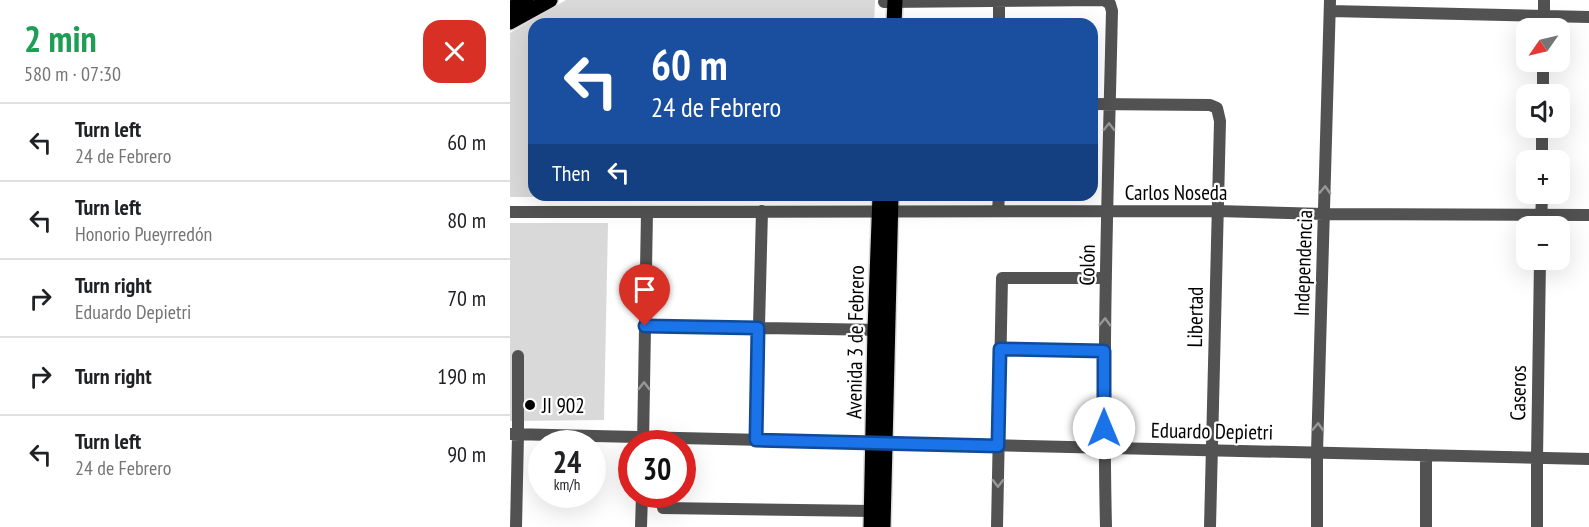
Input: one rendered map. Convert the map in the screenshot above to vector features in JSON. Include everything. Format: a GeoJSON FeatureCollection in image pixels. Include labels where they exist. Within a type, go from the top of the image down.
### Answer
{"type":"FeatureCollection","features":[{"type":"Feature","properties":{"kind":"main road"},"geometry":{"type":"LineString","coordinates":[[510,9],[526,0]]}},
{"type":"Feature","properties":{"kind":"main road"},"geometry":{"type":"LineString","coordinates":[[510,22],[550,0]]}},
{"type":"Feature","properties":{"kind":"main road"},"geometry":{"type":"LineString","coordinates":[[886,18],[890,1]]}},
{"type":"Feature","properties":{"kind":"main road"},"geometry":{"type":"LineString","coordinates":[[890,1],[893,18]]}},
{"type":"Feature","properties":{"kind":"main road"},"geometry":{"type":"LineString","coordinates":[[883,527],[879,443],[884,206]]}},
{"type":"Feature","properties":{"kind":"main road","name":"Avenida 3 de Febrero"},"geometry":{"type":"LineString","coordinates":[[872,519],[879,443]]}},
{"type":"Feature","properties":{"kind":"street","name":"Colón"},"geometry":{"type":"LineString","coordinates":[[999,2],[1104,0],[1110,4],[1112,11],[1104,351],[1106,527]]}},
{"type":"Feature","properties":{"kind":"street"},"geometry":{"type":"LineString","coordinates":[[1544,0],[1544,18]]}},
{"type":"Feature","properties":{"kind":"street"},"geometry":{"type":"LineString","coordinates":[[890,1],[999,2],[999,18]]}},
{"type":"Feature","properties":{"kind":"street"},"geometry":{"type":"LineString","coordinates":[[1330,6],[1516,20]]}},
{"type":"Feature","properties":{"kind":"street","name":"Independencia"},"geometry":{"type":"LineString","coordinates":[[1317,527],[1317,452],[1330,6]]}},
{"type":"Feature","properties":{"kind":"street"},"geometry":{"type":"LineString","coordinates":[[1570,19],[1589,17]]}},
{"type":"Feature","properties":{"kind":"street"},"geometry":{"type":"LineString","coordinates":[[1098,104],[1110,104]]}},
{"type":"Feature","properties":{"kind":"street","name":"Libertad"},"geometry":{"type":"LineString","coordinates":[[1110,104],[1210,105],[1217,108],[1220,121],[1210,527]]}},
{"type":"Feature","properties":{"kind":"street"},"geometry":{"type":"LineString","coordinates":[[998,211],[999,201]]}},
{"type":"Feature","properties":{"kind":"street","name":"Carlos Noseda"},"geometry":{"type":"LineString","coordinates":[[510,212],[762,211],[884,206],[998,211],[1217,211],[1516,219]]}},
{"type":"Feature","properties":{"kind":"street"},"geometry":{"type":"LineString","coordinates":[[756,440],[762,211]]}},
{"type":"Feature","properties":{"kind":"street"},"geometry":{"type":"LineString","coordinates":[[643,430],[647,212]]}},
{"type":"Feature","properties":{"kind":"street","name":"Carlos Noseda"},"geometry":{"type":"LineString","coordinates":[[1570,217],[1589,215]]}},
{"type":"Feature","properties":{"kind":"street","name":"Caseros"},"geometry":{"type":"LineString","coordinates":[[1537,527],[1540,270]]}},
{"type":"Feature","properties":{"kind":"street"},"geometry":{"type":"LineString","coordinates":[[997,527],[1002,278],[1106,278]]}},
{"type":"Feature","properties":{"kind":"street"},"geometry":{"type":"LineString","coordinates":[[645,326],[882,330]]}},
{"type":"Feature","properties":{"kind":"street"},"geometry":{"type":"LineString","coordinates":[[1000,349],[1104,351]]}},
{"type":"Feature","properties":{"kind":"street"},"geometry":{"type":"LineString","coordinates":[[516,527],[514,435],[518,356]]}},
{"type":"Feature","properties":{"kind":"street","name":"Eduardo Depietri"},"geometry":{"type":"LineString","coordinates":[[514,435],[618,440]]}},
{"type":"Feature","properties":{"kind":"street","name":"Eduardo Depietri"},"geometry":{"type":"LineString","coordinates":[[696,441],[1589,459]]}},
{"type":"Feature","properties":{"kind":"street"},"geometry":{"type":"LineString","coordinates":[[1426,455],[1426,527]]}},
{"type":"Feature","properties":{"kind":"street"},"geometry":{"type":"LineString","coordinates":[[641,527],[642,508]]}},
{"type":"Feature","properties":{"kind":"street"},"geometry":{"type":"LineString","coordinates":[[663,508],[872,519]]}},
{"type":"Feature","properties":{"kind":"shaded area"},"geometry":{"type":"Polygon","coordinates":[[[566,0],[875,0],[874,18],[535,18],[566,0]]]}},
{"type":"Feature","properties":{"kind":"shaded area"},"geometry":{"type":"Polygon","coordinates":[[[528,22],[528,197],[510,197],[510,33],[528,22]]]}},
{"type":"Feature","properties":{"kind":"shaded area"},"geometry":{"type":"Polygon","coordinates":[[[510,223],[608,223],[604,420],[510,421],[510,223]]]}},
{"type":"Feature","properties":{"kind":"place","name":"JI 902"},"geometry":{"type":"Point","coordinates":[530,405]}},
{"type":"Feature","properties":{"kind":"route"},"geometry":{"type":"LineString","coordinates":[[645,326],[758,328],[756,440],[998,446],[1000,349],[1104,351],[1104,428]]}}]}
